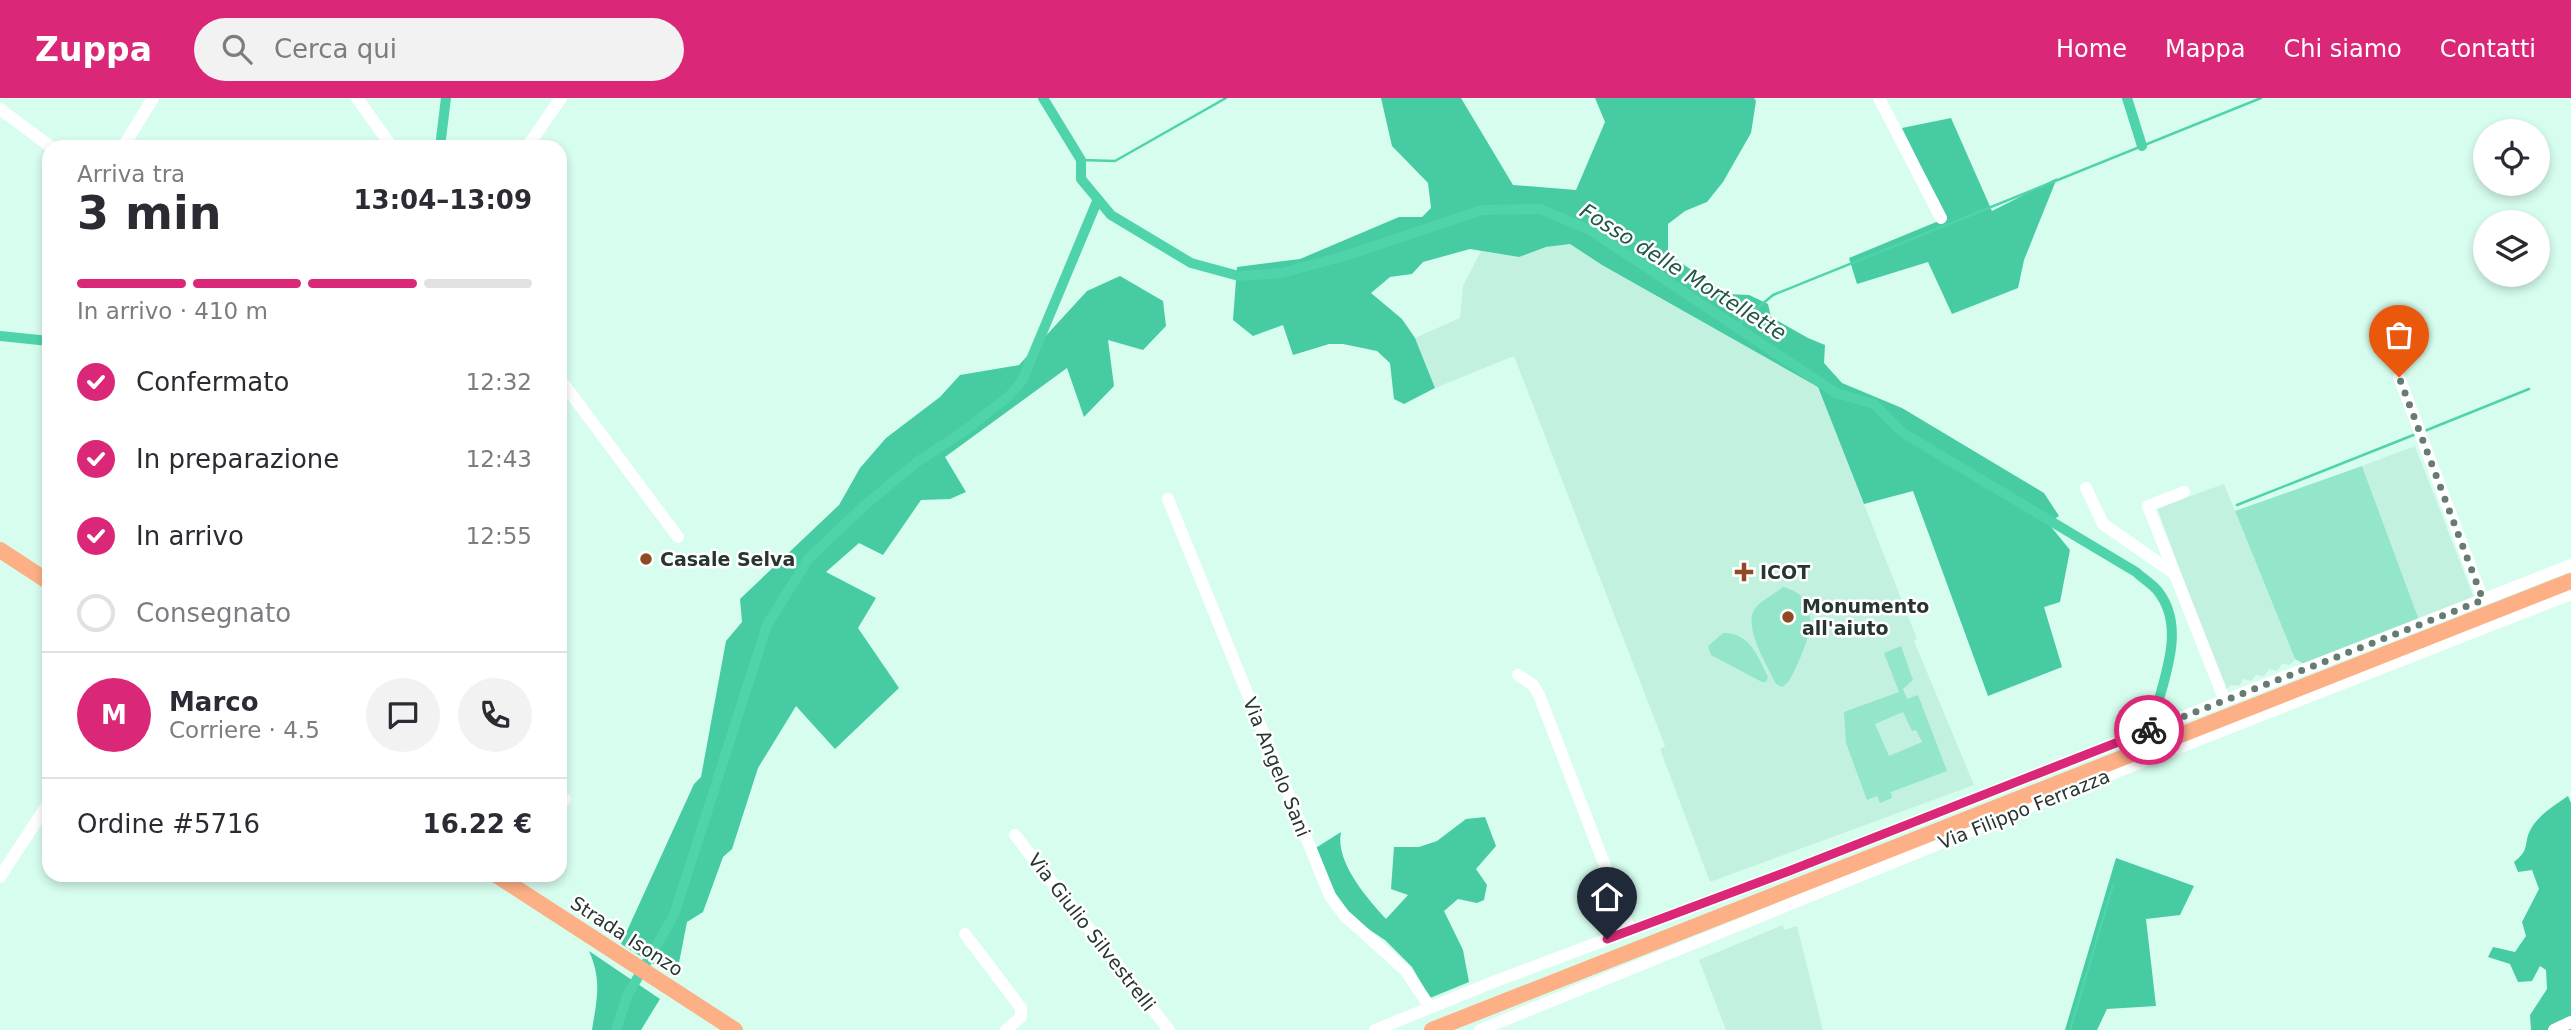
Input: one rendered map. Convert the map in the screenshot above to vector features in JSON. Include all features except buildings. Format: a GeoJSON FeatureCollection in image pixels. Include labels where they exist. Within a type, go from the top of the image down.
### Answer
{"type":"FeatureCollection","features":[{"type":"Feature","properties":{"kind":"main road"},"geometry":{"type":"LineString","coordinates":[[2,557],[42,578]]}},
{"type":"Feature","properties":{"kind":"main road"},"geometry":{"type":"LineString","coordinates":[[1432,1030],[2571,580]]}},
{"type":"Feature","properties":{"kind":"main road","name":"Strada Isonzo"},"geometry":{"type":"LineString","coordinates":[[510,882],[661,984],[735,1030]]}},
{"type":"Feature","properties":{"kind":"street"},"geometry":{"type":"LineString","coordinates":[[127,140],[153,98]]}},
{"type":"Feature","properties":{"kind":"street"},"geometry":{"type":"LineString","coordinates":[[357,98],[387,140]]}},
{"type":"Feature","properties":{"kind":"street"},"geometry":{"type":"LineString","coordinates":[[532,140],[561,98]]}},
{"type":"Feature","properties":{"kind":"street"},"geometry":{"type":"LineString","coordinates":[[1879,98],[1941,218]]}},
{"type":"Feature","properties":{"kind":"street"},"geometry":{"type":"LineString","coordinates":[[0,109],[42,140]]}},
{"type":"Feature","properties":{"kind":"street"},"geometry":{"type":"LineString","coordinates":[[2399,377],[2483,600]]}},
{"type":"Feature","properties":{"kind":"street"},"geometry":{"type":"LineString","coordinates":[[567,388],[678,537]]}},
{"type":"Feature","properties":{"kind":"street"},"geometry":{"type":"LineString","coordinates":[[2086,488],[2103,524],[2175,574]]}},
{"type":"Feature","properties":{"kind":"street"},"geometry":{"type":"LineString","coordinates":[[2184,492],[2148,506],[2225,701]]}},
{"type":"Feature","properties":{"kind":"street","name":"Via Angelo Sani"},"geometry":{"type":"LineString","coordinates":[[1168,499],[1330,896],[1344,915],[1405,970],[1430,1007]]}},
{"type":"Feature","properties":{"kind":"street"},"geometry":{"type":"LineString","coordinates":[[1375,1030],[2571,565]]}},
{"type":"Feature","properties":{"kind":"street","name":"Via Filippo Ferrazza"},"geometry":{"type":"LineString","coordinates":[[1480,1030],[2096,780],[2571,594]]}},
{"type":"Feature","properties":{"kind":"street"},"geometry":{"type":"LineString","coordinates":[[1518,675],[1533,685],[1539,695],[1630,930]]}},
{"type":"Feature","properties":{"kind":"street"},"geometry":{"type":"LineString","coordinates":[[0,877],[42,813]]}},
{"type":"Feature","properties":{"kind":"street","name":"Via Giulio Silvestrelli"},"geometry":{"type":"LineString","coordinates":[[1015,835],[1169,1030]]}},
{"type":"Feature","properties":{"kind":"street"},"geometry":{"type":"LineString","coordinates":[[965,934],[1021,1008],[1022,1014],[1018,1020],[1006,1030]]}},
{"type":"Feature","properties":{"kind":"street"},"geometry":{"type":"LineString","coordinates":[[2554,1030],[2571,1022]]}},
{"type":"Feature","properties":{"kind":"shaded area","name":"ICOT"},"geometry":{"type":"Polygon","coordinates":[[[1570,244],[1602,265],[1818,387],[1917,639],[1914,641],[1974,785],[1710,882],[1660,749],[1665,746],[1514,356],[1435,388],[1415,338],[1460,318],[1463,286],[1481,251],[1519,257],[1547,247],[1570,244]]]}},
{"type":"Feature","properties":{"kind":"shaded area"},"geometry":{"type":"Polygon","coordinates":[[[2415,446],[2474,598],[2419,620],[2362,466],[2415,446]]]}},
{"type":"Feature","properties":{"kind":"shaded area"},"geometry":{"type":"Polygon","coordinates":[[[2224,484],[2295,659],[2290,665],[2282,664],[2277,671],[2269,669],[2264,676],[2256,675],[2251,681],[2243,679],[2239,686],[2231,685],[2225,691],[2157,508],[2224,484]]]}},
{"type":"Feature","properties":{"kind":"shaded area"},"geometry":{"type":"Polygon","coordinates":[[[1783,925],[1784,930],[1797,926],[1823,1030],[1726,1030],[1699,960],[1783,925]]]}},
{"type":"Feature","properties":{"kind":"green space"},"geometry":{"type":"Polygon","coordinates":[[[1381,98],[1461,98],[1513,185],[1576,190],[1605,122],[1595,98],[1754,98],[1756,101],[1751,133],[1723,182],[1707,202],[1685,211],[1668,224],[1668,254],[1727,294],[1749,295],[1768,304],[1771,317],[1825,345],[1824,363],[1842,383],[1902,408],[2044,493],[2059,516],[2048,523],[2070,550],[2060,602],[2044,607],[2062,667],[1988,696],[1913,491],[1864,504],[1818,387],[1602,265],[1570,244],[1546,247],[1519,257],[1470,249],[1423,262],[1412,274],[1390,277],[1371,293],[1402,319],[1415,338],[1435,388],[1404,404],[1394,399],[1390,363],[1377,351],[1329,344],[1293,355],[1283,325],[1253,336],[1233,320],[1237,267],[1300,259],[1399,217],[1422,217],[1431,208],[1428,183],[1392,146],[1381,98]]]}},
{"type":"Feature","properties":{"kind":"green space"},"geometry":{"type":"Polygon","coordinates":[[[1951,118],[1992,211],[2057,178],[2024,260],[2018,288],[1952,314],[1928,262],[1857,284],[1849,258],[1946,218],[1902,128],[1951,118]]]}},
{"type":"Feature","properties":{"kind":"green space"},"geometry":{"type":"Polygon","coordinates":[[[1120,276],[1163,301],[1166,326],[1143,350],[1108,340],[1114,386],[1084,417],[1067,368],[945,457],[966,492],[950,499],[921,500],[883,555],[859,543],[826,572],[876,598],[858,628],[899,688],[835,749],[796,706],[758,768],[732,849],[723,857],[703,912],[687,922],[676,978],[621,944],[694,784],[701,777],[726,641],[742,622],[740,599],[839,505],[860,468],[886,438],[940,397],[960,375],[1019,365],[1087,291],[1120,276]]]}},
{"type":"Feature","properties":{"kind":"green space"},"geometry":{"type":"Polygon","coordinates":[[[2362,466],[2419,620],[2304,664],[2295,659],[2235,511],[2362,466]]]}},
{"type":"Feature","properties":{"kind":"green space"},"geometry":{"type":"Polygon","coordinates":[[[1783,587],[1796,592],[1804,599],[1810,619],[1802,654],[1791,678],[1782,687],[1776,684],[1762,657],[1754,634],[1752,614],[1756,607],[1783,587]]]}},
{"type":"Feature","properties":{"kind":"green space"},"geometry":{"type":"Polygon","coordinates":[[[1723,633],[1740,636],[1752,647],[1768,677],[1766,682],[1711,655],[1708,646],[1723,633]]]}},
{"type":"Feature","properties":{"kind":"green space"},"geometry":{"type":"Polygon","coordinates":[[[1901,646],[1913,680],[1903,689],[1907,699],[1918,695],[1947,771],[1891,792],[1892,798],[1880,803],[1877,796],[1867,800],[1846,743],[1844,712],[1899,692],[1884,653],[1901,646]],[[1903,712],[1875,724],[1889,756],[1922,742],[1916,730],[1912,731],[1903,712]]]}},
{"type":"Feature","properties":{"kind":"green space"},"geometry":{"type":"Polygon","coordinates":[[[2568,796],[2571,803],[2571,1030],[2531,1030],[2530,1015],[2547,989],[2546,970],[2540,966],[2532,981],[2518,982],[2510,964],[2488,957],[2493,947],[2515,952],[2526,936],[2522,922],[2539,889],[2532,870],[2518,872],[2514,862],[2523,853],[2529,833],[2536,822],[2568,796]]]}},
{"type":"Feature","properties":{"kind":"green space"},"geometry":{"type":"Polygon","coordinates":[[[1485,817],[1496,846],[1476,869],[1487,885],[1484,900],[1477,903],[1458,899],[1444,911],[1463,950],[1469,982],[1430,998],[1412,967],[1385,940],[1353,919],[1340,903],[1314,849],[1341,832],[1343,855],[1354,879],[1386,919],[1408,895],[1391,889],[1394,847],[1419,847],[1437,841],[1466,819],[1485,817]]]}},
{"type":"Feature","properties":{"kind":"green space"},"geometry":{"type":"Polygon","coordinates":[[[2116,858],[2194,886],[2180,915],[2146,919],[2156,1006],[2107,1009],[2097,1030],[2065,1030],[2116,858]]]}},
{"type":"Feature","properties":{"kind":"green space"},"geometry":{"type":"Polygon","coordinates":[[[589,951],[660,999],[641,1030],[592,1030],[597,981],[589,951]]]}},
{"type":"Feature","properties":{"kind":"waterway"},"geometry":{"type":"LineString","coordinates":[[441,140],[446,98]]}},
{"type":"Feature","properties":{"kind":"waterway","name":"Fosso delle Mortellette"},"geometry":{"type":"LineString","coordinates":[[1043,98],[1081,160],[1081,179],[1111,215],[1191,263],[1239,276],[1282,273],[1351,254],[1482,210],[1540,209],[1590,230],[1836,393],[1874,404],[1903,433],[2136,572],[2152,585],[2166,604],[2172,636],[2171,652],[2154,717]]}},
{"type":"Feature","properties":{"kind":"waterway"},"geometry":{"type":"LineString","coordinates":[[1081,160],[1115,161],[1226,98]]}},
{"type":"Feature","properties":{"kind":"waterway"},"geometry":{"type":"LineString","coordinates":[[2127,98],[2142,146]]}},
{"type":"Feature","properties":{"kind":"waterway"},"geometry":{"type":"LineString","coordinates":[[1736,326],[1773,295],[2261,98]]}},
{"type":"Feature","properties":{"kind":"waterway"},"geometry":{"type":"LineString","coordinates":[[616,1030],[627,996],[674,915],[767,625],[809,558],[865,505],[917,462],[963,432],[1009,396],[1022,381],[1098,199]]}},
{"type":"Feature","properties":{"kind":"waterway"},"geometry":{"type":"LineString","coordinates":[[0,336],[42,340]]}},
{"type":"Feature","properties":{"kind":"waterway"},"geometry":{"type":"LineString","coordinates":[[2422,432],[2529,389]]}},
{"type":"Feature","properties":{"kind":"waterway"},"geometry":{"type":"LineString","coordinates":[[2237,505],[2416,434]]}},
{"type":"Feature","properties":{"kind":"waterway","name":"Fosso delle Mortellette"},"geometry":{"type":"LineString","coordinates":[[2070,1030],[2113,885]]}},
{"type":"Feature","properties":{"kind":"way so far"},"geometry":{"type":"LineString","coordinates":[[2149,730],[2483,600],[2399,377]]}},
{"type":"Feature","properties":{"kind":"place","name":"Casale Selva"},"geometry":{"type":"Point","coordinates":[646,559]}},
{"type":"Feature","properties":{"kind":"place","name":"ICOT"},"geometry":{"type":"Point","coordinates":[1744,572]}},
{"type":"Feature","properties":{"kind":"place","name":"Monumento all'aiuto"},"geometry":{"type":"Point","coordinates":[1788,617]}},
{"type":"Feature","properties":{"kind":"route"},"geometry":{"type":"LineString","coordinates":[[1607,939],[2149,730]]}}]}
